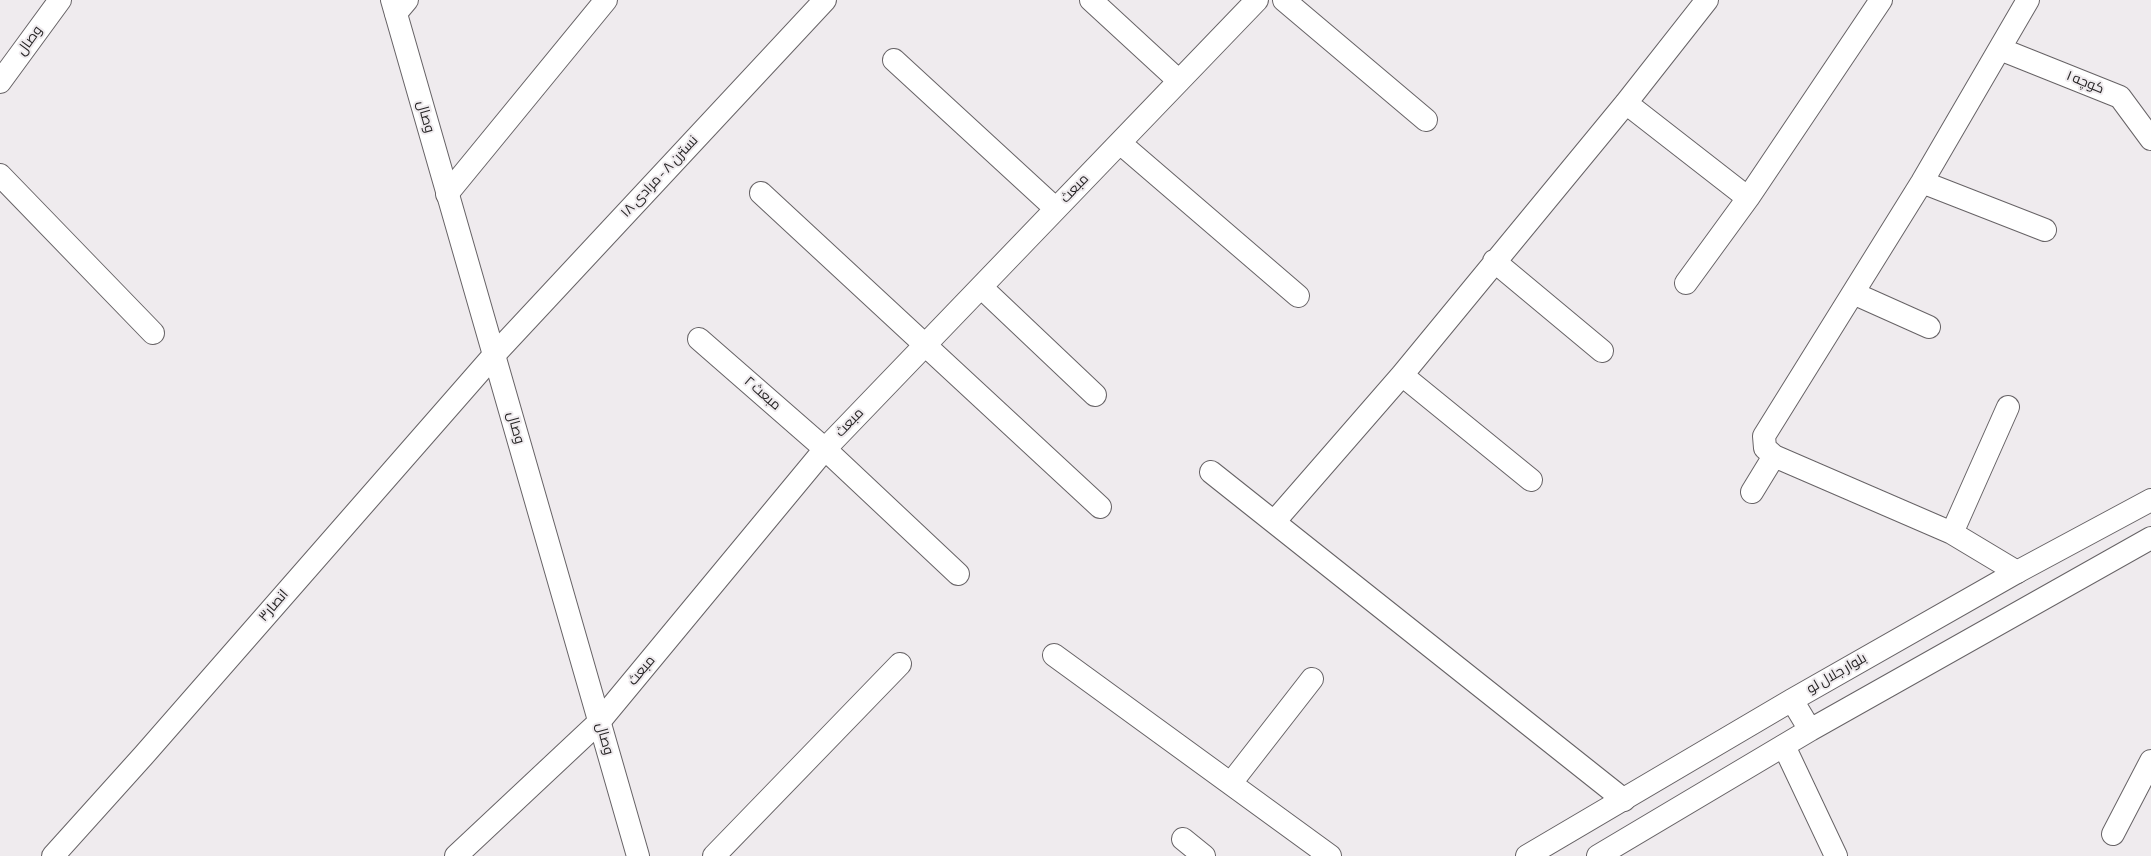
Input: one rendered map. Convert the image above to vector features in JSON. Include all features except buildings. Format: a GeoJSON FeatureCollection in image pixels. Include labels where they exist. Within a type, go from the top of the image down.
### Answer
{"type":"FeatureCollection","features":[{"type":"Feature","properties":{"kind":"street","name":"وصال"},"geometry":{"type":"LineString","coordinates":[[0,82],[60,0]]}},
{"type":"Feature","properties":{"kind":"street"},"geometry":{"type":"LineString","coordinates":[[447,194],[606,0]]}},
{"type":"Feature","properties":{"kind":"street","name":"نسترن ۸ - مرادی ۱۸"},"geometry":{"type":"LineString","coordinates":[[494,355],[825,0]]}},
{"type":"Feature","properties":{"kind":"street"},"geometry":{"type":"LineString","coordinates":[[1091,0],[1179,81]]}},
{"type":"Feature","properties":{"kind":"street","name":"مبعث"},"geometry":{"type":"LineString","coordinates":[[456,856],[599,722],[825,449],[1257,0]]}},
{"type":"Feature","properties":{"kind":"street"},"geometry":{"type":"LineString","coordinates":[[1284,0],[1426,120]]}},
{"type":"Feature","properties":{"kind":"street"},"geometry":{"type":"LineString","coordinates":[[1274,522],[1402,375],[1626,102],[1707,0]]}},
{"type":"Feature","properties":{"kind":"street"},"geometry":{"type":"LineString","coordinates":[[1686,283],[1748,198],[1881,0]]}},
{"type":"Feature","properties":{"kind":"street"},"geometry":{"type":"LineString","coordinates":[[2017,572],[1952,533],[1774,456],[1765,448],[1764,436],[1922,182],[2028,0]]}},
{"type":"Feature","properties":{"kind":"street","name":"وصال"},"geometry":{"type":"LineString","coordinates":[[398,4],[447,194],[638,856]]}},
{"type":"Feature","properties":{"kind":"street","name":"کوچه ۱"},"geometry":{"type":"LineString","coordinates":[[2000,49],[2120,97],[2151,139]]}},
{"type":"Feature","properties":{"kind":"street"},"geometry":{"type":"LineString","coordinates":[[894,60],[1056,209]]}},
{"type":"Feature","properties":{"kind":"street"},"geometry":{"type":"LineString","coordinates":[[1626,102],[1748,198]]}},
{"type":"Feature","properties":{"kind":"street"},"geometry":{"type":"LineString","coordinates":[[1120,143],[1298,296]]}},
{"type":"Feature","properties":{"kind":"street"},"geometry":{"type":"LineString","coordinates":[[0,175],[153,333]]}},
{"type":"Feature","properties":{"kind":"street"},"geometry":{"type":"LineString","coordinates":[[1922,182],[2045,230]]}},
{"type":"Feature","properties":{"kind":"street"},"geometry":{"type":"LineString","coordinates":[[761,193],[926,344],[1100,507]]}},
{"type":"Feature","properties":{"kind":"street"},"geometry":{"type":"LineString","coordinates":[[1494,261],[1602,351]]}},
{"type":"Feature","properties":{"kind":"street"},"geometry":{"type":"LineString","coordinates":[[981,287],[1095,395]]}},
{"type":"Feature","properties":{"kind":"street"},"geometry":{"type":"LineString","coordinates":[[1853,293],[1929,326]]}},
{"type":"Feature","properties":{"kind":"street","name":"مبعث ۲"},"geometry":{"type":"LineString","coordinates":[[699,339],[825,449],[958,574]]}},
{"type":"Feature","properties":{"kind":"street","name":"انصار۳"},"geometry":{"type":"LineString","coordinates":[[53,856],[144,755],[494,355]]}},
{"type":"Feature","properties":{"kind":"street"},"geometry":{"type":"LineString","coordinates":[[1402,375],[1531,480]]}},
{"type":"Feature","properties":{"kind":"street"},"geometry":{"type":"LineString","coordinates":[[1952,533],[2008,407]]}},
{"type":"Feature","properties":{"kind":"street"},"geometry":{"type":"LineString","coordinates":[[1752,492],[1774,456]]}},
{"type":"Feature","properties":{"kind":"street"},"geometry":{"type":"LineString","coordinates":[[1210,472],[1624,800]]}},
{"type":"Feature","properties":{"kind":"street","name":"بلوار جلال لو"},"geometry":{"type":"LineString","coordinates":[[1527,856],[1792,700],[2017,572],[2151,500]]}},
{"type":"Feature","properties":{"kind":"street"},"geometry":{"type":"LineString","coordinates":[[1598,856],[1810,730],[2151,538]]}},
{"type":"Feature","properties":{"kind":"street"},"geometry":{"type":"LineString","coordinates":[[1054,655],[1330,856]]}},
{"type":"Feature","properties":{"kind":"street"},"geometry":{"type":"LineString","coordinates":[[714,856],[900,664]]}},
{"type":"Feature","properties":{"kind":"street"},"geometry":{"type":"LineString","coordinates":[[1231,783],[1312,679]]}},
{"type":"Feature","properties":{"kind":"street"},"geometry":{"type":"LineString","coordinates":[[1792,700],[1810,730]]}},
{"type":"Feature","properties":{"kind":"street"},"geometry":{"type":"LineString","coordinates":[[1784,746],[1836,856]]}},
{"type":"Feature","properties":{"kind":"street"},"geometry":{"type":"LineString","coordinates":[[2114,834],[2151,761]]}},
{"type":"Feature","properties":{"kind":"street"},"geometry":{"type":"LineString","coordinates":[[1183,840],[1204,856]]}}]}
